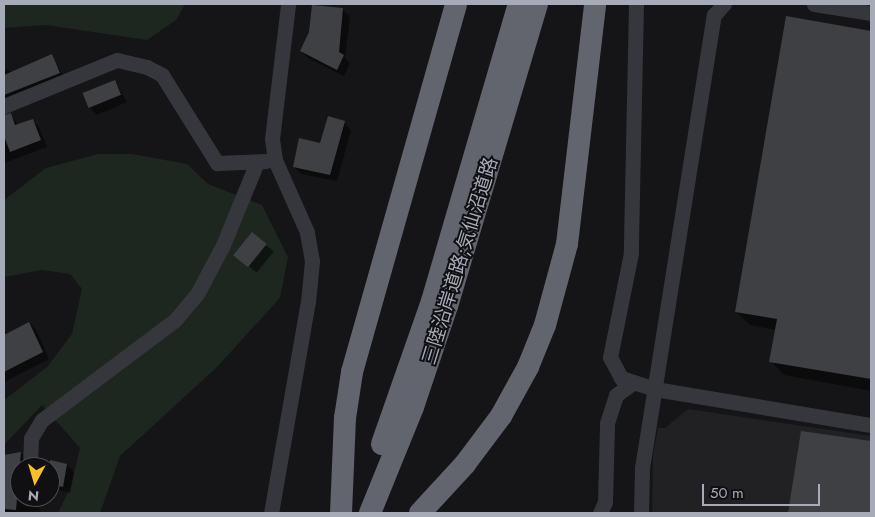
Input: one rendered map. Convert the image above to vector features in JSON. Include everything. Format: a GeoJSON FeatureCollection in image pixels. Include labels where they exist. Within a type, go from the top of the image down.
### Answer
{"type":"FeatureCollection","features":[{"type":"Feature","properties":{"kind":"highway"},"geometry":{"type":"LineString","coordinates":[[341,513],[344,418],[352,372],[456,4]]}},
{"type":"Feature","properties":{"kind":"highway","name":"三陸沿岸道路;気仙沼道路"},"geometry":{"type":"LineString","coordinates":[[370,513],[519,4]]}},
{"type":"Feature","properties":{"kind":"highway","name":"三陸沿岸道路;気仙沼道路"},"geometry":{"type":"LineString","coordinates":[[354,513],[386,455],[447,306],[537,4]]}},
{"type":"Feature","properties":{"kind":"highway"},"geometry":{"type":"LineString","coordinates":[[420,513],[464,464],[500,416],[528,367],[545,324],[567,244],[595,4]]}},
{"type":"Feature","properties":{"kind":"street"},"geometry":{"type":"LineString","coordinates":[[271,513],[308,302],[312,261],[306,232],[275,160],[273,119],[288,4]]}},
{"type":"Feature","properties":{"kind":"street"},"geometry":{"type":"LineString","coordinates":[[636,4],[631,253],[610,357],[621,378],[655,389],[871,424]]}},
{"type":"Feature","properties":{"kind":"street"},"geometry":{"type":"LineString","coordinates":[[641,513],[642,468],[714,15],[724,4]]}},
{"type":"Feature","properties":{"kind":"street"},"geometry":{"type":"LineString","coordinates":[[814,4],[871,12]]}},
{"type":"Feature","properties":{"kind":"street"},"geometry":{"type":"LineString","coordinates":[[4,106],[117,60],[147,67],[162,75],[217,164],[275,160]]}},
{"type":"Feature","properties":{"kind":"street"},"geometry":{"type":"LineString","coordinates":[[30,457],[31,438],[42,420],[175,320],[197,294],[223,245],[257,162]]}},
{"type":"Feature","properties":{"kind":"street"},"geometry":{"type":"LineString","coordinates":[[600,513],[605,502],[607,423],[616,395],[634,382]]}},
{"type":"Feature","properties":{"kind":"shaded area"},"geometry":{"type":"Polygon","coordinates":[[[4,4],[185,4],[176,20],[147,40],[46,25],[4,28],[4,4]]]}},
{"type":"Feature","properties":{"kind":"shaded area"},"geometry":{"type":"Polygon","coordinates":[[[98,154],[132,154],[187,164],[208,184],[262,205],[288,257],[280,298],[217,367],[120,456],[100,513],[58,513],[71,486],[80,448],[42,405],[4,445],[4,400],[47,367],[72,334],[82,289],[70,274],[42,270],[4,277],[4,200],[46,168],[98,154]]]}},
{"type":"Feature","properties":{"kind":"shaded area"},"geometry":{"type":"Polygon","coordinates":[[[688,409],[871,436],[871,513],[652,513],[653,455],[658,428],[665,428],[688,409]]]}},
{"type":"Feature","properties":{"kind":"building"},"geometry":{"type":"Polygon","coordinates":[[[312,5],[343,8],[339,52],[344,55],[337,70],[300,51],[309,32],[312,5]]]}},
{"type":"Feature","properties":{"kind":"building"},"geometry":{"type":"Polygon","coordinates":[[[786,16],[871,31],[871,379],[769,362],[777,319],[735,312],[786,16]]]}},
{"type":"Feature","properties":{"kind":"building"},"geometry":{"type":"Polygon","coordinates":[[[52,54],[60,73],[4,95],[4,75],[52,54]]]}},
{"type":"Feature","properties":{"kind":"building"},"geometry":{"type":"Polygon","coordinates":[[[115,80],[121,95],[89,108],[83,93],[115,80]]]}},
{"type":"Feature","properties":{"kind":"building"},"geometry":{"type":"Polygon","coordinates":[[[11,113],[15,125],[33,119],[41,140],[10,152],[4,136],[4,115],[11,113]]]}},
{"type":"Feature","properties":{"kind":"building"},"geometry":{"type":"Polygon","coordinates":[[[328,116],[345,121],[330,175],[293,167],[299,138],[320,143],[328,116]]]}},
{"type":"Feature","properties":{"kind":"building"},"geometry":{"type":"Polygon","coordinates":[[[252,232],[267,244],[248,267],[233,255],[252,232]]]}},
{"type":"Feature","properties":{"kind":"building"},"geometry":{"type":"Polygon","coordinates":[[[29,322],[43,352],[4,372],[4,335],[29,322]]]}},
{"type":"Feature","properties":{"kind":"building"},"geometry":{"type":"Polygon","coordinates":[[[801,431],[871,441],[871,513],[788,513],[801,431]]]}},
{"type":"Feature","properties":{"kind":"building"},"geometry":{"type":"Polygon","coordinates":[[[21,452],[21,457],[10,457],[10,507],[16,507],[16,510],[4,509],[4,455],[21,452]]]}},
{"type":"Feature","properties":{"kind":"building"},"geometry":{"type":"Polygon","coordinates":[[[60,462],[67,464],[63,487],[60,486],[60,462]]]}}]}
